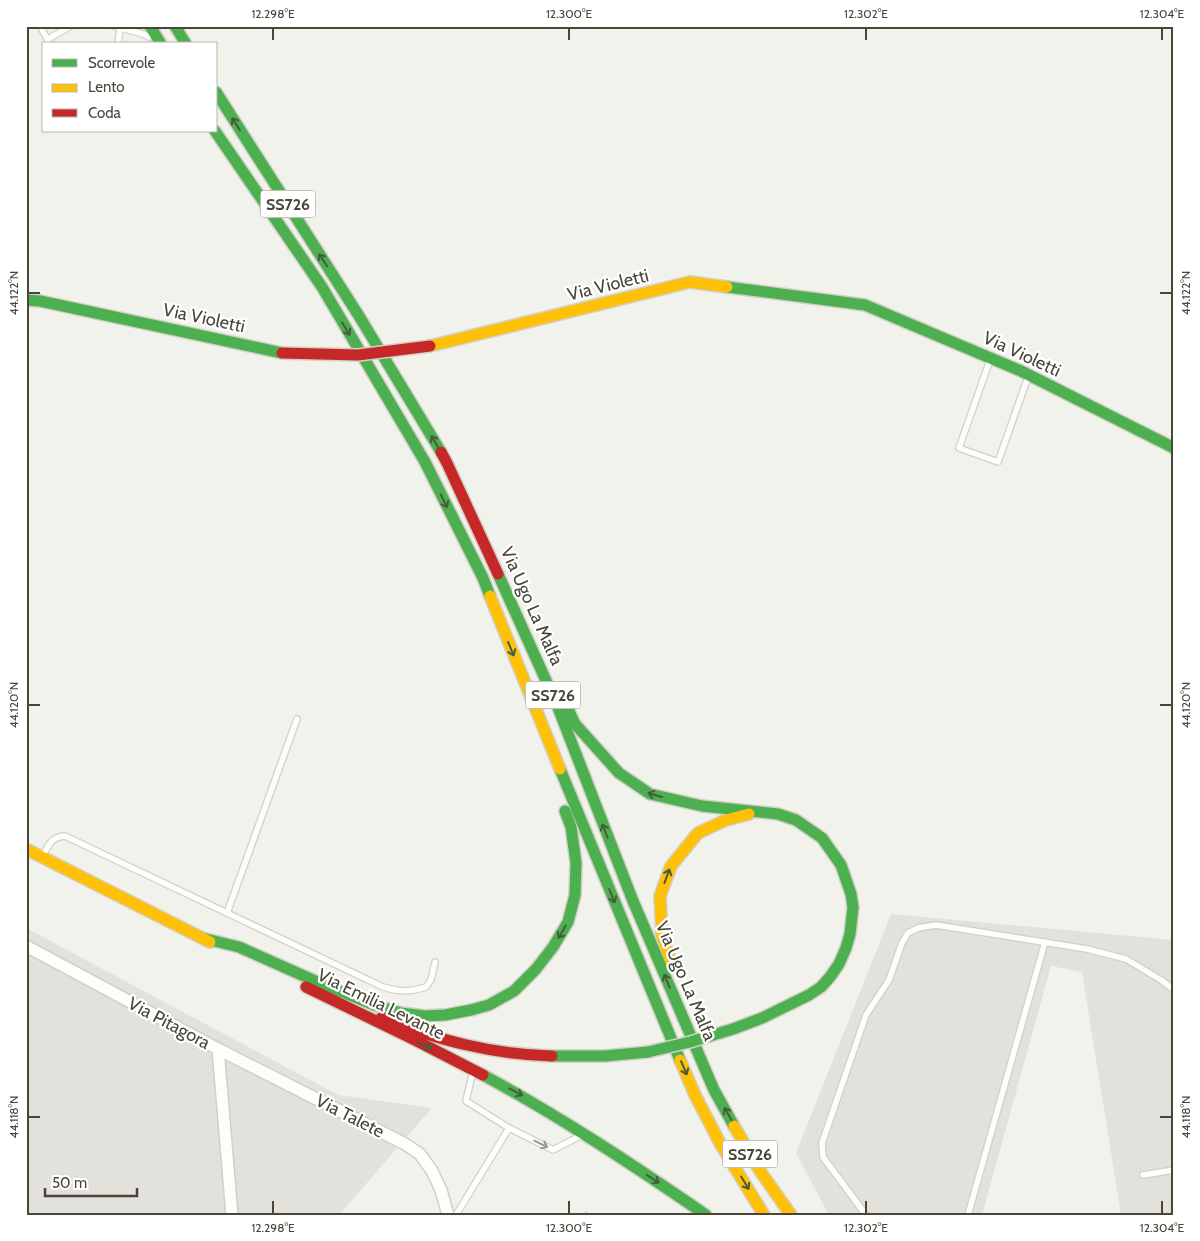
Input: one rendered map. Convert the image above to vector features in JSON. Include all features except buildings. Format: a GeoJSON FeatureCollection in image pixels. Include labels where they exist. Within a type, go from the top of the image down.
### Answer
{"type":"FeatureCollection","features":[{"type":"Feature","properties":{"kind":"main road"},"geometry":{"type":"LineString","coordinates":[[175,26],[185,42]]}},
{"type":"Feature","properties":{"kind":"main road"},"geometry":{"type":"LineString","coordinates":[[147,30],[158,42]]}},
{"type":"Feature","properties":{"kind":"main road","name":"Via Ugo La Malfa"},"geometry":{"type":"LineString","coordinates":[[218,95],[359,316],[447,463],[557,706],[632,901],[714,1090],[760,1170],[790,1215]]}},
{"type":"Feature","properties":{"kind":"main road","name":"Via Ugo La Malfa"},"geometry":{"type":"LineString","coordinates":[[216,132],[322,287],[425,462],[483,578],[538,717],[695,1095],[722,1146],[764,1215]]}},
{"type":"Feature","properties":{"kind":"main road","name":"Via Violetti"},"geometry":{"type":"LineString","coordinates":[[26,300],[282,353],[358,355],[430,346],[690,282],[865,305],[1029,375],[1174,448]]}},
{"type":"Feature","properties":{"kind":"main road"},"geometry":{"type":"LineString","coordinates":[[334,1001],[417,1031],[476,1048],[499,1052],[597,1056],[648,1052],[733,1029],[787,1007],[809,995],[821,987],[830,977],[839,964],[848,941],[853,907],[847,879],[832,851],[822,838],[810,828],[796,820],[778,814],[702,806],[650,794],[619,772],[575,724],[469,492],[447,463]]}},
{"type":"Feature","properties":{"kind":"main road"},"geometry":{"type":"LineString","coordinates":[[202,938],[239,947],[322,984],[374,1005],[401,1013],[424,1016],[445,1015],[471,1010],[489,1005],[514,991],[536,970],[553,948],[568,922],[575,895],[576,863],[570,827],[560,794],[537,737],[538,717]]}},
{"type":"Feature","properties":{"kind":"main road"},"geometry":{"type":"LineString","coordinates":[[714,1090],[662,936],[660,896],[671,866],[698,834],[726,820],[761,812]]}},
{"type":"Feature","properties":{"kind":"main road","name":"Via Emilia Levante"},"geometry":{"type":"LineString","coordinates":[[26,849],[202,938],[473,1069],[527,1098],[585,1134],[706,1215]]}},
{"type":"Feature","properties":{"kind":"street","name":"Via Pitagora"},"geometry":{"type":"LineString","coordinates":[[26,946],[218,1049],[232,1215]]}},
{"type":"Feature","properties":{"kind":"street","name":"Via Talete"},"geometry":{"type":"LineString","coordinates":[[218,1049],[405,1144],[420,1154],[432,1171],[441,1190],[448,1215]]}},
{"type":"Feature","properties":{"kind":"lane"},"geometry":{"type":"LineString","coordinates":[[40,26],[49,42],[71,26]]}},
{"type":"Feature","properties":{"kind":"lane"},"geometry":{"type":"LineString","coordinates":[[138,26],[147,30],[155,42]]}},
{"type":"Feature","properties":{"kind":"lane"},"geometry":{"type":"LineString","coordinates":[[118,42],[117,27],[147,30]]}},
{"type":"Feature","properties":{"kind":"lane"},"geometry":{"type":"LineString","coordinates":[[209,132],[223,152],[240,168]]}},
{"type":"Feature","properties":{"kind":"lane"},"geometry":{"type":"LineString","coordinates":[[991,358],[958,448],[998,462],[1029,375]]}},
{"type":"Feature","properties":{"kind":"lane"},"geometry":{"type":"LineString","coordinates":[[228,913],[297,719]]}},
{"type":"Feature","properties":{"kind":"lane"},"geometry":{"type":"LineString","coordinates":[[42,857],[52,840],[65,836],[383,987],[398,991],[413,991],[426,987],[431,980],[435,962]]}},
{"type":"Feature","properties":{"kind":"lane"},"geometry":{"type":"LineString","coordinates":[[866,1215],[824,1157],[822,1143],[866,1015],[889,980],[902,943],[908,934],[918,928],[936,925],[1087,949],[1126,959],[1174,990]]}},
{"type":"Feature","properties":{"kind":"lane"},"geometry":{"type":"LineString","coordinates":[[968,1215],[1045,942]]}},
{"type":"Feature","properties":{"kind":"lane"},"geometry":{"type":"LineString","coordinates":[[473,1069],[466,1101],[509,1128],[553,1150],[585,1134]]}},
{"type":"Feature","properties":{"kind":"lane"},"geometry":{"type":"LineString","coordinates":[[456,1215],[509,1128]]}},
{"type":"Feature","properties":{"kind":"lane"},"geometry":{"type":"LineString","coordinates":[[1143,1175],[1174,1170]]}},
{"type":"Feature","properties":{"kind":"path"},"geometry":{"type":"LineString","coordinates":[[585,1212],[589,1215]]}},
{"type":"Feature","properties":{"kind":"shaded area"},"geometry":{"type":"Polygon","coordinates":[[[891,914],[1174,940],[1174,1215],[1121,1215],[1082,972],[1051,966],[982,1215],[829,1215],[796,1153],[891,914]]]}},
{"type":"Feature","properties":{"kind":"shaded area"},"geometry":{"type":"Polygon","coordinates":[[[26,928],[338,1095],[432,1108],[339,1215],[26,1215],[26,928]]]}},
{"type":"Feature","properties":{"kind":"shaded area"},"geometry":{"type":"Polygon","coordinates":[[[1089,966],[1131,974],[1166,1002],[1174,1045],[1174,1215],[1133,1215],[1089,966]]]}},
{"type":"Feature","properties":{"kind":"traffic: fast"},"geometry":{"type":"LineString","coordinates":[[150,26],[160,42]]}},
{"type":"Feature","properties":{"kind":"traffic: fast"},"geometry":{"type":"LineString","coordinates":[[175,26],[185,42]]}},
{"type":"Feature","properties":{"kind":"traffic: fast"},"geometry":{"type":"LineString","coordinates":[[218,95],[359,316],[441,452]]}},
{"type":"Feature","properties":{"kind":"traffic: fast"},"geometry":{"type":"LineString","coordinates":[[216,132],[322,287],[425,462],[483,578],[490,596]]}},
{"type":"Feature","properties":{"kind":"traffic: fast"},"geometry":{"type":"LineString","coordinates":[[727,287],[865,305],[1021,371],[1174,448]]}},
{"type":"Feature","properties":{"kind":"traffic: fast"},"geometry":{"type":"LineString","coordinates":[[26,300],[40,301],[282,353]]}},
{"type":"Feature","properties":{"kind":"traffic: fast"},"geometry":{"type":"LineString","coordinates":[[498,574],[557,705],[633,901],[714,1090],[734,1126]]}},
{"type":"Feature","properties":{"kind":"traffic: fast"},"geometry":{"type":"LineString","coordinates":[[569,711],[575,724],[619,773],[650,794],[702,806],[778,814],[796,820],[822,838],[841,865],[851,894],[853,907],[850,934],[839,964],[821,987],[809,995],[762,1018],[733,1029]]}},
{"type":"Feature","properties":{"kind":"traffic: fast"},"geometry":{"type":"LineString","coordinates":[[560,769],[680,1060]]}},
{"type":"Feature","properties":{"kind":"traffic: fast"},"geometry":{"type":"LineString","coordinates":[[202,938],[239,947],[322,984],[374,1005],[401,1013],[425,1016],[445,1015],[489,1005],[514,991],[536,969],[553,947],[568,922],[575,895],[576,863],[571,827],[565,811]]}},
{"type":"Feature","properties":{"kind":"traffic: fast"},"geometry":{"type":"LineString","coordinates":[[648,1052],[733,1029]]}},
{"type":"Feature","properties":{"kind":"traffic: fast"},"geometry":{"type":"LineString","coordinates":[[552,1056],[605,1056],[648,1052]]}},
{"type":"Feature","properties":{"kind":"traffic: fast"},"geometry":{"type":"LineString","coordinates":[[483,1075],[596,1142],[706,1215]]}},
{"type":"Feature","properties":{"kind":"traffic: slow"},"geometry":{"type":"LineString","coordinates":[[430,346],[690,282],[727,287]]}},
{"type":"Feature","properties":{"kind":"traffic: slow"},"geometry":{"type":"LineString","coordinates":[[490,596],[560,769]]}},
{"type":"Feature","properties":{"kind":"traffic: slow"},"geometry":{"type":"LineString","coordinates":[[671,962],[662,936],[660,896],[671,866],[698,833],[726,820],[749,814]]}},
{"type":"Feature","properties":{"kind":"traffic: slow"},"geometry":{"type":"LineString","coordinates":[[26,849],[210,942]]}},
{"type":"Feature","properties":{"kind":"traffic: slow"},"geometry":{"type":"LineString","coordinates":[[680,1060],[695,1095],[721,1145],[764,1215]]}},
{"type":"Feature","properties":{"kind":"traffic: slow"},"geometry":{"type":"LineString","coordinates":[[734,1126],[760,1171],[791,1215]]}},
{"type":"Feature","properties":{"kind":"traffic: jam"},"geometry":{"type":"LineString","coordinates":[[282,353],[358,355],[430,346]]}},
{"type":"Feature","properties":{"kind":"traffic: jam"},"geometry":{"type":"LineString","coordinates":[[441,452],[498,574]]}},
{"type":"Feature","properties":{"kind":"traffic: jam"},"geometry":{"type":"LineString","coordinates":[[306,987],[483,1075]]}},
{"type":"Feature","properties":{"kind":"traffic: jam"},"geometry":{"type":"LineString","coordinates":[[381,1018],[423,1033],[486,1049],[552,1056]]}}]}
